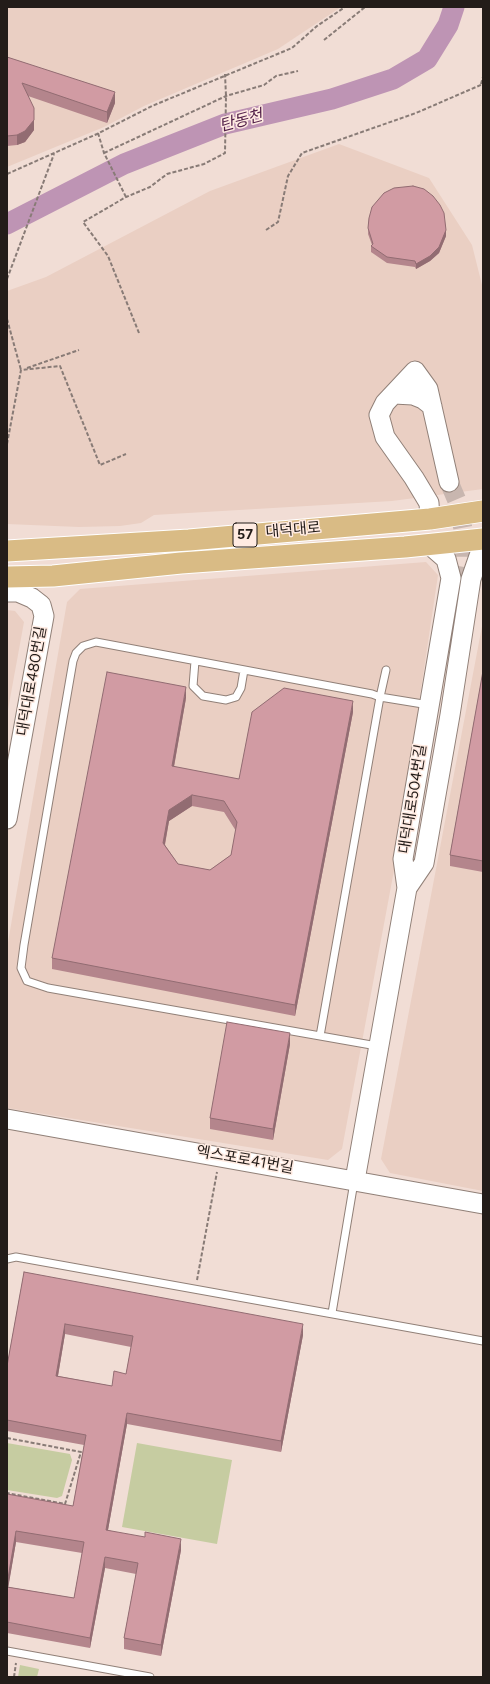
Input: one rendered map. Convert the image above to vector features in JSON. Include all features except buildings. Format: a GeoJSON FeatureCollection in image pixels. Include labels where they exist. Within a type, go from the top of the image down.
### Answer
{"type":"FeatureCollection","features":[{"type":"Feature","properties":{"kind":"main road","name":"대덕대로"},"geometry":{"type":"LineString","coordinates":[[7,551],[189,540],[430,518],[483,511]]}},
{"type":"Feature","properties":{"kind":"main road","name":"대덕대로"},"geometry":{"type":"LineString","coordinates":[[7,578],[53,576],[181,563],[430,545],[483,539]]}},
{"type":"Feature","properties":{"kind":"street"},"geometry":{"type":"LineString","coordinates":[[430,518],[429,503],[414,478],[385,437],[379,415],[385,402],[415,371],[428,389],[449,482]]}},
{"type":"Feature","properties":{"kind":"street"},"geometry":{"type":"LineString","coordinates":[[394,394],[424,399],[432,406]]}},
{"type":"Feature","properties":{"kind":"street","name":"대덕대로504번길"},"geometry":{"type":"LineString","coordinates":[[355,1180],[407,888],[403,859],[429,705],[445,674],[451,578],[446,559],[430,545]]}},
{"type":"Feature","properties":{"kind":"street"},"geometry":{"type":"LineString","coordinates":[[407,888],[445,674],[471,579],[479,556],[483,551]]}},
{"type":"Feature","properties":{"kind":"street","name":"대덕대로480번길"},"geometry":{"type":"LineString","coordinates":[[7,592],[18,592],[32,598],[41,605],[44,616],[11,780],[7,819]]}},
{"type":"Feature","properties":{"kind":"street","name":"엑스포로41번길"},"geometry":{"type":"LineString","coordinates":[[7,1119],[483,1204]]}},
{"type":"Feature","properties":{"kind":"lane"},"geometry":{"type":"LineString","coordinates":[[378,1046],[48,988],[27,981],[20,968],[73,661],[76,653],[83,646],[96,642],[372,694],[380,698],[429,705]]}},
{"type":"Feature","properties":{"kind":"lane"},"geometry":{"type":"LineString","coordinates":[[195,661],[193,686],[203,696],[226,700],[236,697],[240,688],[244,670]]}},
{"type":"Feature","properties":{"kind":"lane"},"geometry":{"type":"LineString","coordinates":[[320,1036],[386,670]]}},
{"type":"Feature","properties":{"kind":"lane"},"geometry":{"type":"LineString","coordinates":[[332,1313],[355,1180]]}},
{"type":"Feature","properties":{"kind":"lane"},"geometry":{"type":"LineString","coordinates":[[7,1259],[16,1257],[483,1341]]}},
{"type":"Feature","properties":{"kind":"lane"},"geometry":{"type":"LineString","coordinates":[[7,1651],[150,1677]]}},
{"type":"Feature","properties":{"kind":"path"},"geometry":{"type":"LineString","coordinates":[[7,174],[98,133],[152,106],[225,74],[292,48],[317,26],[345,7]]}},
{"type":"Feature","properties":{"kind":"path"},"geometry":{"type":"LineString","coordinates":[[324,40],[365,7]]}},
{"type":"Feature","properties":{"kind":"path"},"geometry":{"type":"LineString","coordinates":[[104,153],[226,96],[264,85],[276,76],[298,71]]}},
{"type":"Feature","properties":{"kind":"path"},"geometry":{"type":"LineString","coordinates":[[139,333],[108,256],[83,222],[126,197],[150,187],[167,174],[204,164],[225,153],[225,74]]}},
{"type":"Feature","properties":{"kind":"path"},"geometry":{"type":"LineString","coordinates":[[266,230],[278,222],[288,176],[302,153],[416,113],[482,84],[483,77]]}},
{"type":"Feature","properties":{"kind":"path"},"geometry":{"type":"LineString","coordinates":[[98,133],[104,153],[126,197]]}},
{"type":"Feature","properties":{"kind":"path"},"geometry":{"type":"LineString","coordinates":[[7,279],[55,153]]}},
{"type":"Feature","properties":{"kind":"path"},"geometry":{"type":"LineString","coordinates":[[7,319],[21,370],[7,444]]}},
{"type":"Feature","properties":{"kind":"path"},"geometry":{"type":"LineString","coordinates":[[21,370],[79,350]]}},
{"type":"Feature","properties":{"kind":"path"},"geometry":{"type":"LineString","coordinates":[[21,370],[60,366],[100,465],[126,454]]}},
{"type":"Feature","properties":{"kind":"path"},"geometry":{"type":"LineString","coordinates":[[197,1280],[217,1171]]}},
{"type":"Feature","properties":{"kind":"path"},"geometry":{"type":"LineString","coordinates":[[7,1438],[85,1452]]}},
{"type":"Feature","properties":{"kind":"path"},"geometry":{"type":"LineString","coordinates":[[7,1494],[64,1504],[81,1452]]}},
{"type":"Feature","properties":{"kind":"path"},"geometry":{"type":"LineString","coordinates":[[14,1677],[16,1663]]}},
{"type":"Feature","properties":{"kind":"shaded area"},"geometry":{"type":"Polygon","coordinates":[[[7,7],[341,7],[278,49],[144,106],[104,127],[7,167],[7,7]]]}},
{"type":"Feature","properties":{"kind":"shaded area"},"geometry":{"type":"Polygon","coordinates":[[[339,144],[429,178],[472,245],[483,289],[483,489],[392,501],[154,515],[141,523],[120,526],[79,527],[7,524],[7,291],[46,277],[210,191],[339,144]]]}},
{"type":"Feature","properties":{"kind":"shaded area"},"geometry":{"type":"Polygon","coordinates":[[[426,562],[438,575],[417,716],[420,731],[342,1149],[328,1160],[7,1108],[7,948],[67,602],[80,589],[426,562]]]}},
{"type":"Feature","properties":{"kind":"shaded area"},"geometry":{"type":"Polygon","coordinates":[[[7,610],[15,611],[24,622],[7,715],[7,610]]]}},
{"type":"Feature","properties":{"kind":"shaded area"},"geometry":{"type":"Polygon","coordinates":[[[483,621],[483,1191],[390,1173],[381,1159],[483,621]]]}},
{"type":"Feature","properties":{"kind":"green space"},"geometry":{"type":"Polygon","coordinates":[[[7,1443],[70,1454],[72,1460],[62,1496],[57,1498],[7,1490],[7,1443]]]}},
{"type":"Feature","properties":{"kind":"green space"},"geometry":{"type":"Polygon","coordinates":[[[137,1443],[232,1460],[217,1544],[122,1527],[137,1443]]]}},
{"type":"Feature","properties":{"kind":"green space"},"geometry":{"type":"Polygon","coordinates":[[[20,1665],[39,1669],[37,1677],[18,1677],[20,1665]]]}},
{"type":"Feature","properties":{"kind":"pier"},"geometry":{"type":"Polygon","coordinates":[[[9,208],[17,209],[17,236],[7,243],[7,214],[9,208]]]}},
{"type":"Feature","properties":{"kind":"waterway","name":"탄동천"},"geometry":{"type":"LineString","coordinates":[[7,224],[124,164],[225,124],[332,99],[393,79],[427,59],[448,25],[454,7]]}},
{"type":"Feature","properties":{"kind":"tunnel"},"geometry":{"type":"LineString","coordinates":[[449,482],[458,503],[463,529],[463,560],[456,602]]}}]}
